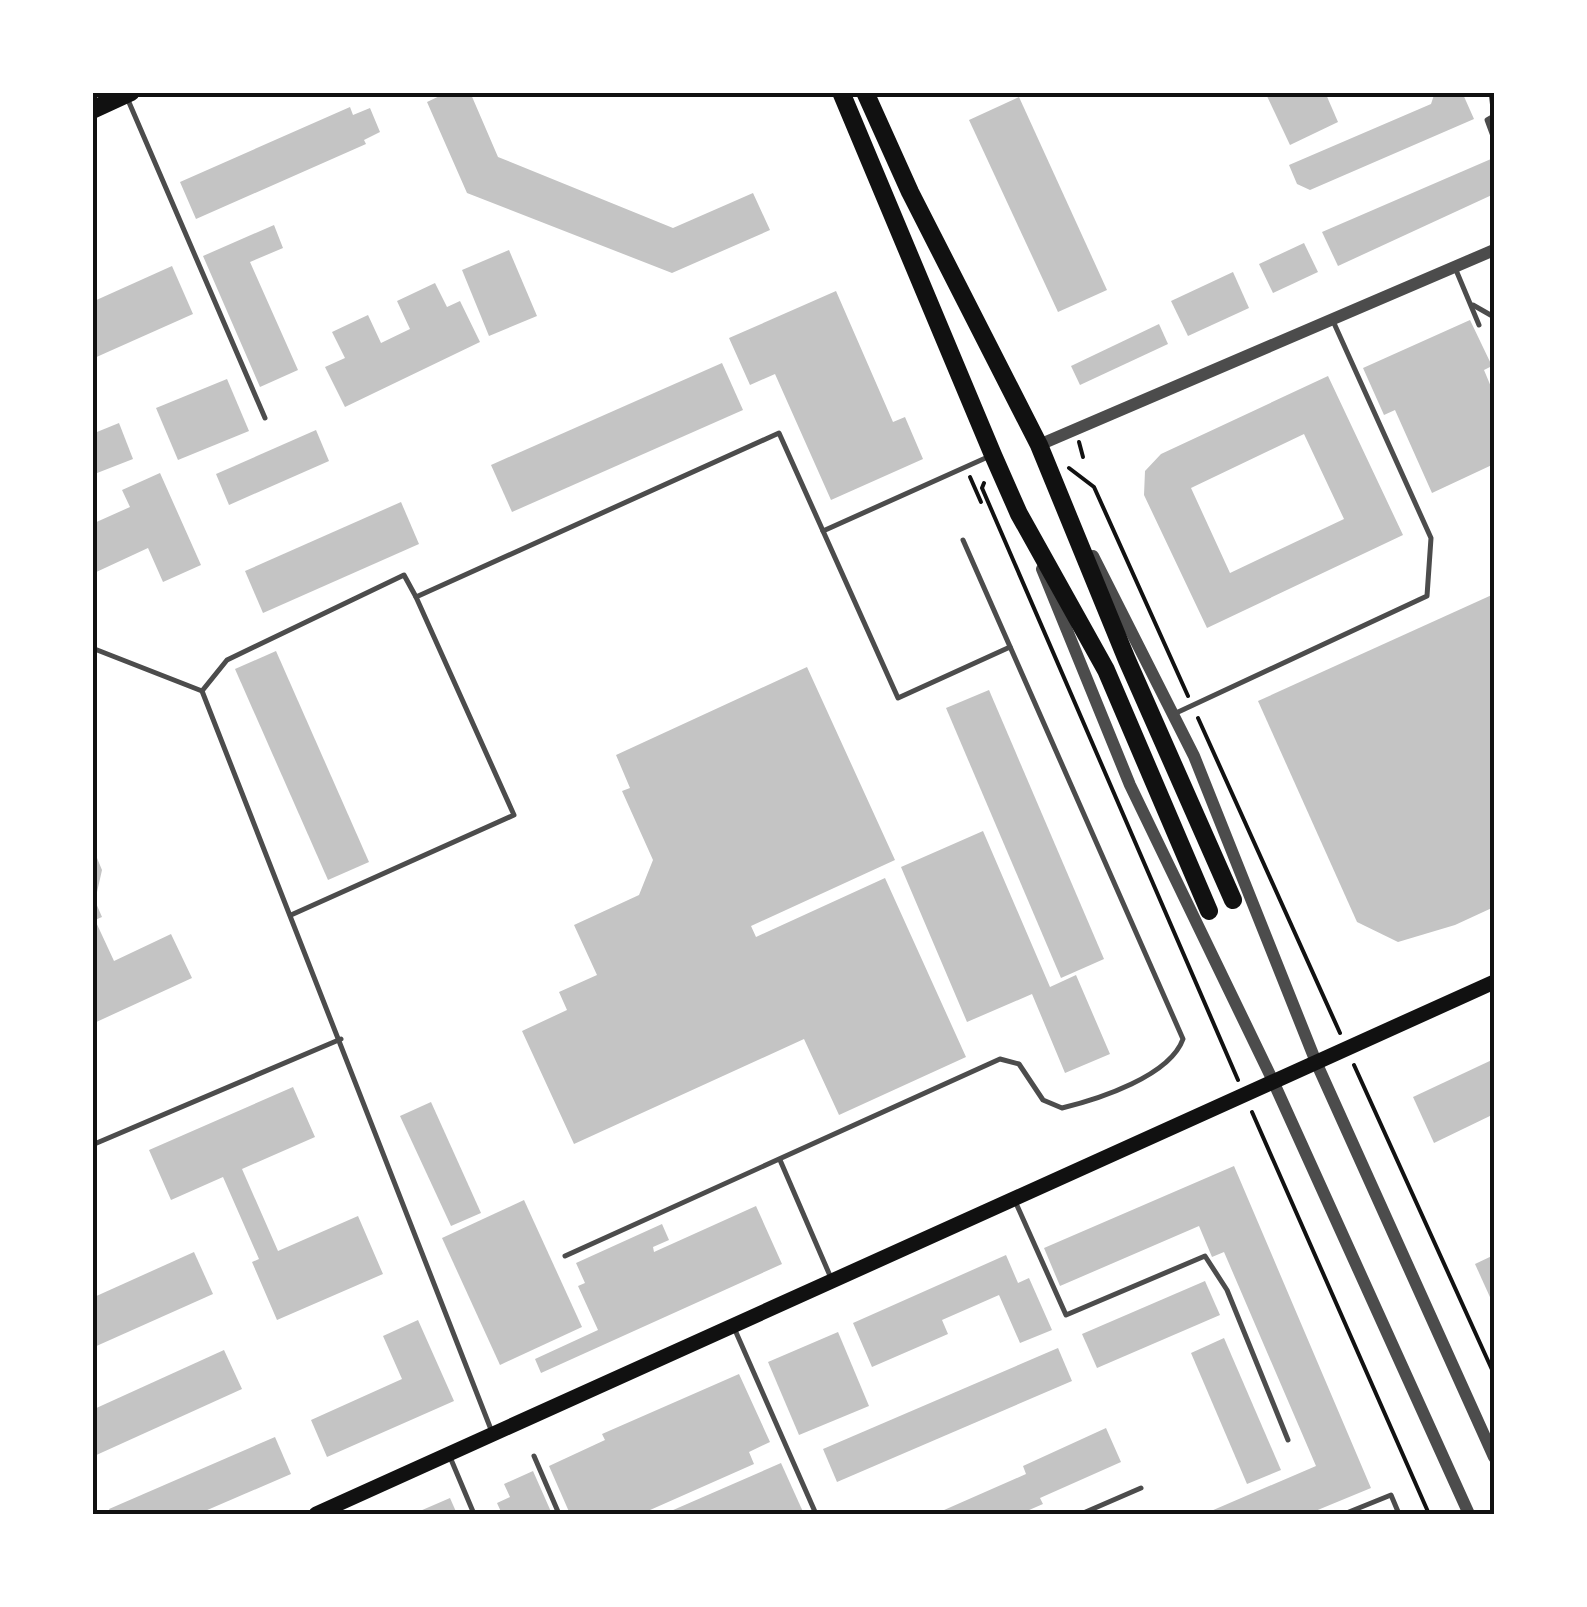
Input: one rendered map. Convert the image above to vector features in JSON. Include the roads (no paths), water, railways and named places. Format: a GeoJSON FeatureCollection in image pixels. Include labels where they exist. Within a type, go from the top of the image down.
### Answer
{"type":"FeatureCollection","features":[{"type":"Feature","properties":{"kind":"main road"},"geometry":{"type":"LineString","coordinates":[[841,92],[993,455],[1020,514],[1106,670],[1209,911]]}},
{"type":"Feature","properties":{"kind":"main road"},"geometry":{"type":"LineString","coordinates":[[866,92],[910,192],[1039,444],[1127,660],[1234,900]]}},
{"type":"Feature","properties":{"kind":"main road"},"geometry":{"type":"LineString","coordinates":[[92,110],[128,94]]}},
{"type":"Feature","properties":{"kind":"main road"},"geometry":{"type":"LineString","coordinates":[[316,1514],[1494,982]]}},
{"type":"Feature","properties":{"kind":"street"},"geometry":{"type":"LineString","coordinates":[[1039,444],[1494,250]]}},
{"type":"Feature","properties":{"kind":"street"},"geometry":{"type":"LineString","coordinates":[[1060,491],[1194,756],[1316,1062],[1494,1457]]}},
{"type":"Feature","properties":{"kind":"street"},"geometry":{"type":"LineString","coordinates":[[1020,514],[1130,785],[1274,1082],[1470,1514]]}},
{"type":"Feature","properties":{"kind":"lane"},"geometry":{"type":"LineString","coordinates":[[1491,92],[1494,117],[1486,120],[1494,138]]}},
{"type":"Feature","properties":{"kind":"lane"},"geometry":{"type":"LineString","coordinates":[[128,94],[265,418]]}},
{"type":"Feature","properties":{"kind":"lane"},"geometry":{"type":"LineString","coordinates":[[1454,267],[1479,325]]}},
{"type":"Feature","properties":{"kind":"lane"},"geometry":{"type":"LineString","coordinates":[[1470,303],[1494,318]]}},
{"type":"Feature","properties":{"kind":"lane"},"geometry":{"type":"LineString","coordinates":[[1173,715],[1427,596],[1432,538],[1333,319]]}},
{"type":"Feature","properties":{"kind":"lane"},"geometry":{"type":"LineString","coordinates":[[416,597],[779,432],[898,698],[1010,647]]}},
{"type":"Feature","properties":{"kind":"lane"},"geometry":{"type":"LineString","coordinates":[[823,531],[993,455]]}},
{"type":"Feature","properties":{"kind":"lane"},"geometry":{"type":"LineString","coordinates":[[565,1256],[1000,1059],[1019,1064],[1043,1100],[1062,1108],[1161,1070],[1179,1052],[1183,1039],[963,540]]}},
{"type":"Feature","properties":{"kind":"lane"},"geometry":{"type":"LineString","coordinates":[[202,691],[226,660],[404,576],[514,815],[291,915]]}},
{"type":"Feature","properties":{"kind":"lane"},"geometry":{"type":"LineString","coordinates":[[92,648],[202,691],[493,1434]]}},
{"type":"Feature","properties":{"kind":"lane"},"geometry":{"type":"LineString","coordinates":[[92,1145],[340,1038]]}},
{"type":"Feature","properties":{"kind":"lane"},"geometry":{"type":"LineString","coordinates":[[779,1159],[832,1281]]}},
{"type":"Feature","properties":{"kind":"lane"},"geometry":{"type":"LineString","coordinates":[[1014,1198],[1066,1315],[1205,1256],[1228,1290],[1288,1440]]}},
{"type":"Feature","properties":{"kind":"lane"},"geometry":{"type":"LineString","coordinates":[[733,1326],[816,1514]]}},
{"type":"Feature","properties":{"kind":"lane"},"geometry":{"type":"LineString","coordinates":[[448,1454],[474,1514]]}},
{"type":"Feature","properties":{"kind":"lane"},"geometry":{"type":"LineString","coordinates":[[534,1456],[559,1514]]}},
{"type":"Feature","properties":{"kind":"lane"},"geometry":{"type":"LineString","coordinates":[[1081,1514],[1141,1488]]}},
{"type":"Feature","properties":{"kind":"lane"},"geometry":{"type":"LineString","coordinates":[[1344,1514],[1391,1495],[1400,1514]]}}]}
